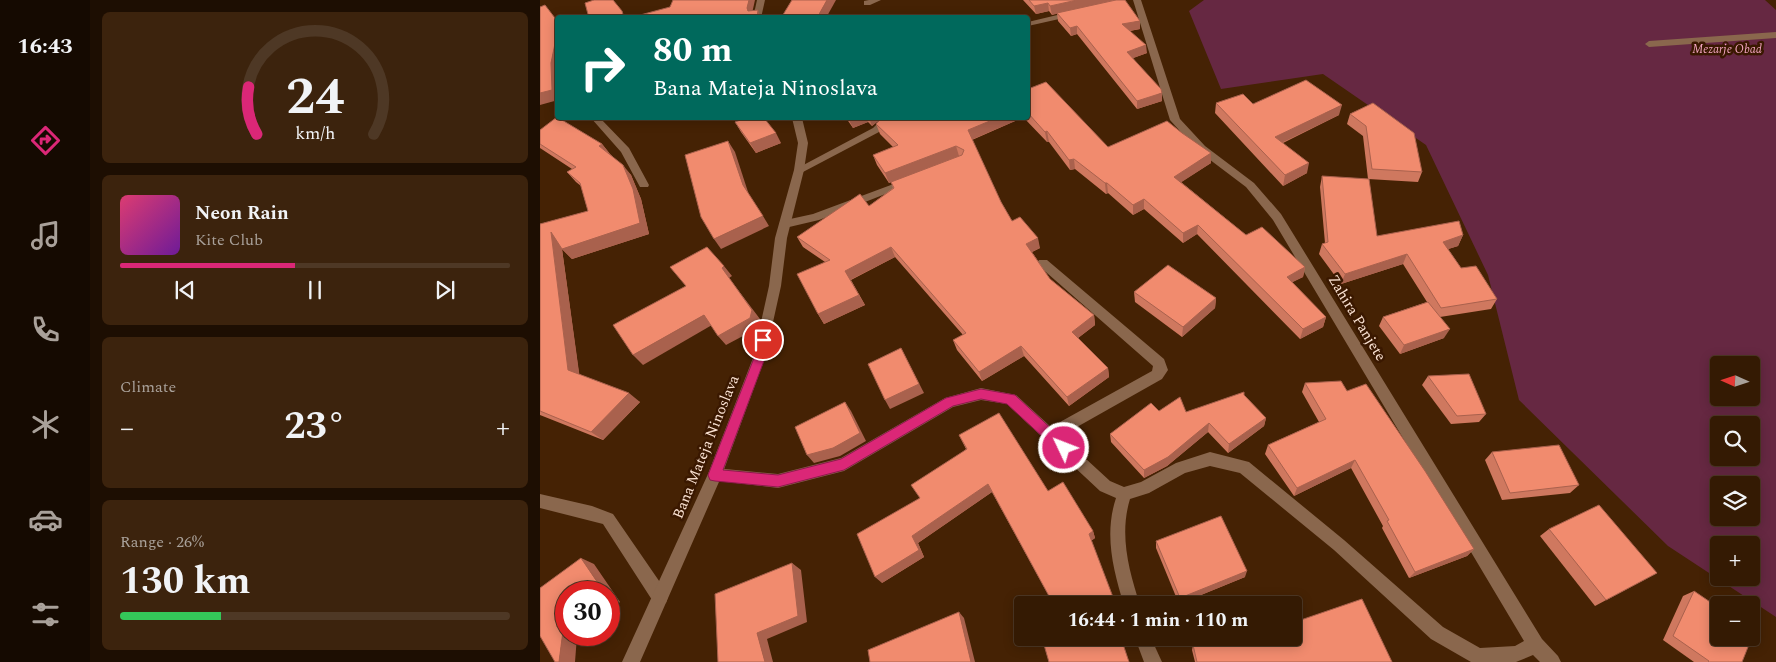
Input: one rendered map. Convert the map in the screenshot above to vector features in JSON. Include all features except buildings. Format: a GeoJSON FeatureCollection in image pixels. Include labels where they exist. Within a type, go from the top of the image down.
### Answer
{"type":"FeatureCollection","features":[{"type":"Feature","properties":{"kind":"street"},"geometry":{"type":"LineString","coordinates":[[757,15],[761,0]]}},
{"type":"Feature","properties":{"kind":"street"},"geometry":{"type":"LineString","coordinates":[[867,3],[877,0]]}},
{"type":"Feature","properties":{"kind":"street","name":"Zahira Panjete"},"geometry":{"type":"LineString","coordinates":[[1131,1],[1175,120],[1201,148],[1250,185],[1277,217],[1536,645],[1552,662]]}},
{"type":"Feature","properties":{"kind":"street"},"geometry":{"type":"LineString","coordinates":[[1030,24],[1081,12]]}},
{"type":"Feature","properties":{"kind":"street"},"geometry":{"type":"LineString","coordinates":[[1649,44],[1776,35]]}},
{"type":"Feature","properties":{"kind":"street"},"geometry":{"type":"LineString","coordinates":[[597,120],[625,150],[644,185]]}},
{"type":"Feature","properties":{"kind":"street","name":"Bana Mateja Ninoslava"},"geometry":{"type":"LineString","coordinates":[[630,662],[715,475],[759,358],[775,286],[781,238],[799,170],[803,143],[797,120]]}},
{"type":"Feature","properties":{"kind":"street"},"geometry":{"type":"LineString","coordinates":[[799,170],[876,130],[886,120]]}},
{"type":"Feature","properties":{"kind":"street"},"geometry":{"type":"LineString","coordinates":[[785,224],[815,217],[915,179]]}},
{"type":"Feature","properties":{"kind":"street"},"geometry":{"type":"LineString","coordinates":[[1043,263],[1159,363],[1160,370],[1157,376],[1050,435]]}},
{"type":"Feature","properties":{"kind":"street"},"geometry":{"type":"LineString","coordinates":[[715,475],[778,481],[844,464],[950,402],[981,394],[1011,399],[1105,486],[1124,494],[1144,488],[1181,468],[1210,459],[1244,467],[1339,545],[1437,633],[1479,657],[1515,654],[1536,645]]}},
{"type":"Feature","properties":{"kind":"street"},"geometry":{"type":"LineString","coordinates":[[1124,494],[1119,507],[1116,536],[1124,583],[1129,596]]}},
{"type":"Feature","properties":{"kind":"street"},"geometry":{"type":"LineString","coordinates":[[540,501],[592,513],[608,519],[660,597]]}},
{"type":"Feature","properties":{"kind":"street"},"geometry":{"type":"LineString","coordinates":[[1146,646],[1152,662]]}},
{"type":"Feature","properties":{"kind":"green space","name":"Mezarje Obad"},"geometry":{"type":"Polygon","coordinates":[[[1204,0],[1765,0],[1776,10],[1776,617],[1760,606],[1760,596],[1744,596],[1729,586],[1760,586],[1760,536],[1710,536],[1710,574],[1668,546],[1519,400],[1488,275],[1426,145],[1323,74],[1221,89],[1189,11],[1204,0]]]}},
{"type":"Feature","properties":{"kind":"route"},"geometry":{"type":"LineString","coordinates":[[763,340],[759,358],[715,475],[778,481],[844,464],[950,402],[981,394],[1011,399],[1064,448]]}}]}
